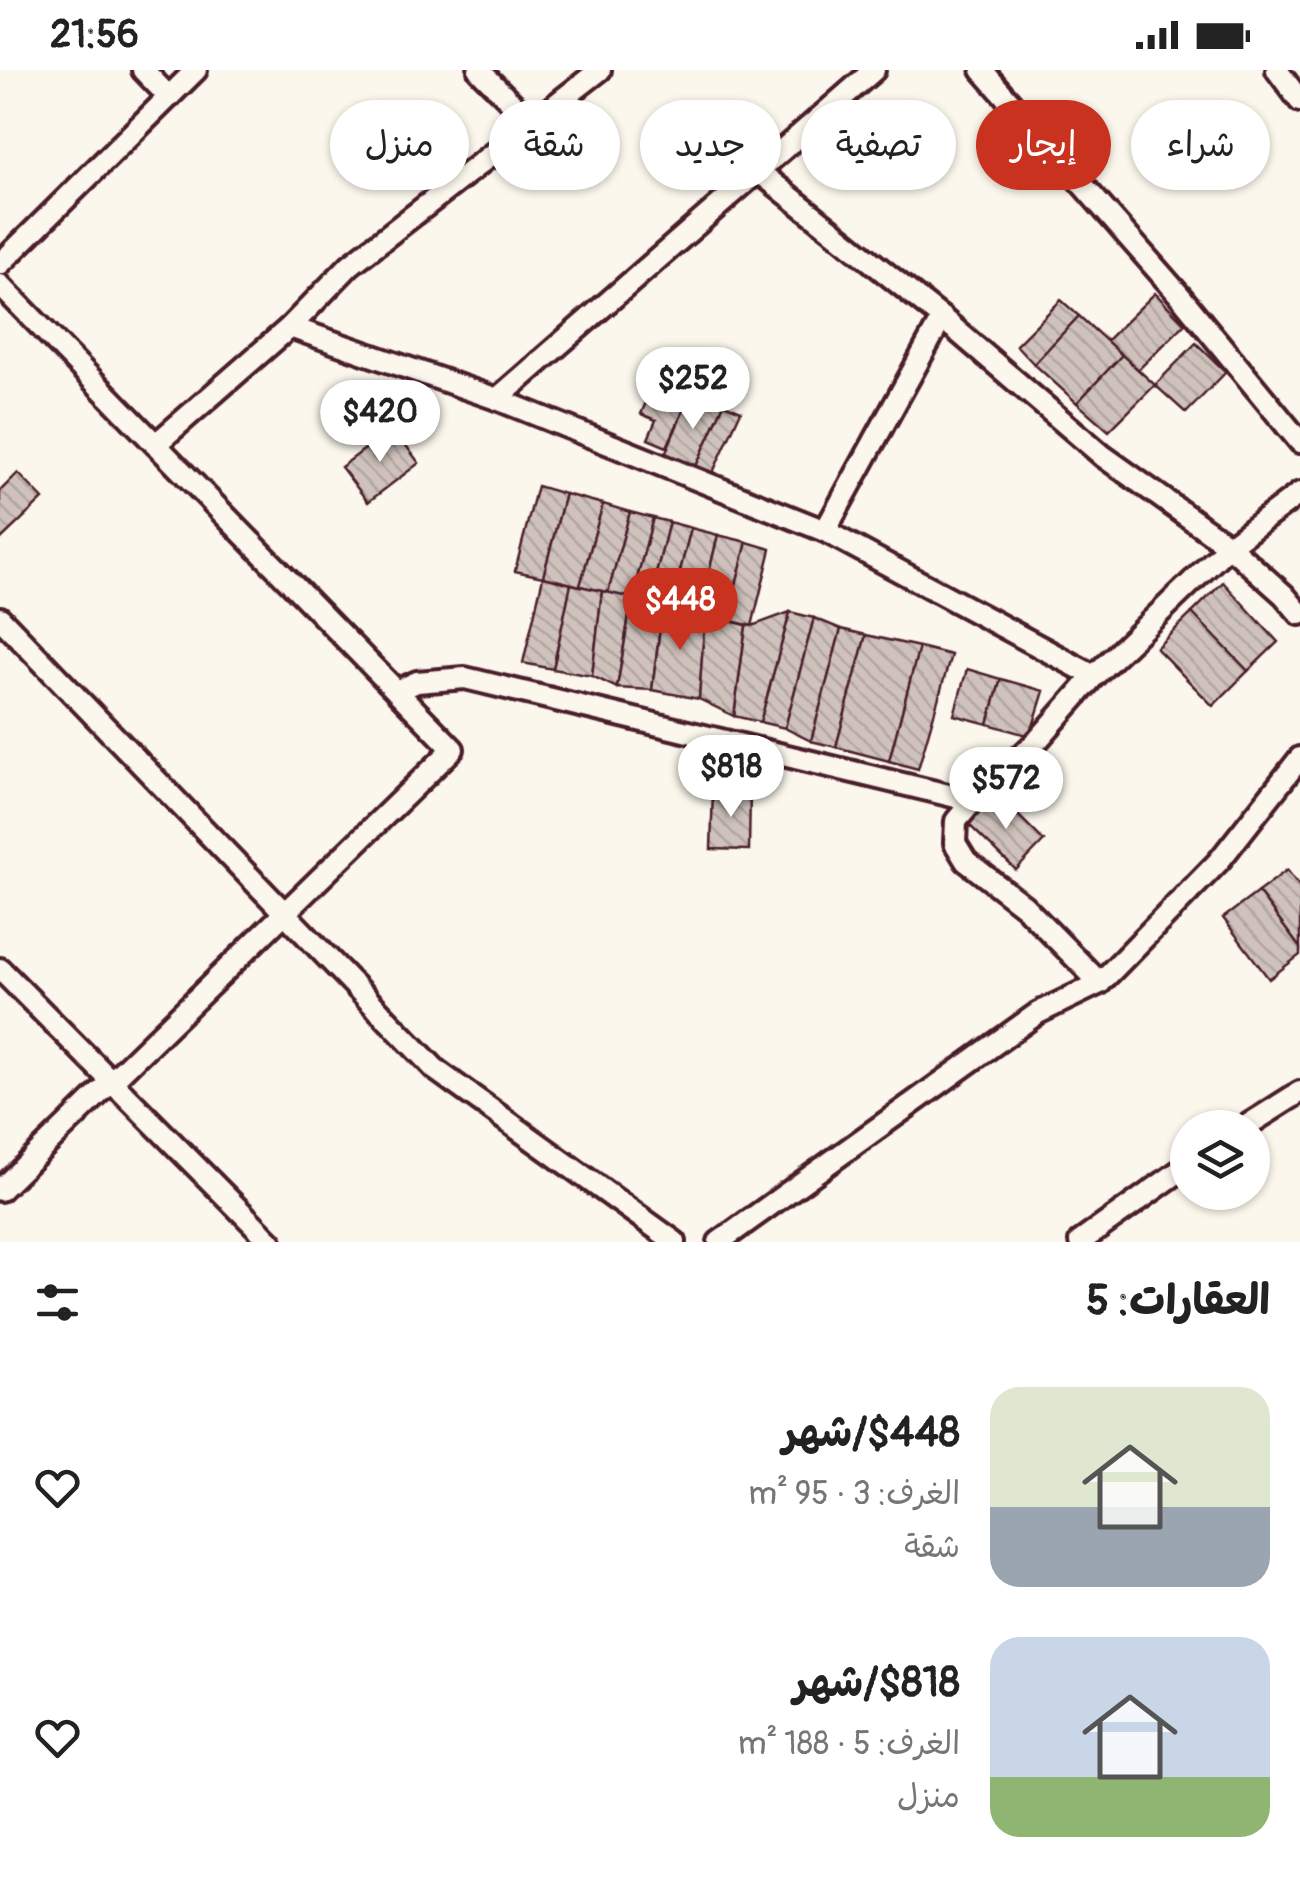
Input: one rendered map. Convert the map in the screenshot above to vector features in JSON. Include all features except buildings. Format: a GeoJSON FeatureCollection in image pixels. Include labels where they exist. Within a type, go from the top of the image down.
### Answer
{"type":"FeatureCollection","features":[{"type":"Feature","properties":{"kind":"street"},"geometry":{"type":"LineString","coordinates":[[142,70],[169,97]]}},
{"type":"Feature","properties":{"kind":"street"},"geometry":{"type":"LineString","coordinates":[[0,264],[196,70]]}},
{"type":"Feature","properties":{"kind":"street"},"geometry":{"type":"LineString","coordinates":[[480,70],[509,100]]}},
{"type":"Feature","properties":{"kind":"street"},"geometry":{"type":"LineString","coordinates":[[562,100],[600,70]]}},
{"type":"Feature","properties":{"kind":"street"},"geometry":{"type":"LineString","coordinates":[[781,152],[874,70]]}},
{"type":"Feature","properties":{"kind":"street"},"geometry":{"type":"LineString","coordinates":[[982,70],[1181,296],[1300,442]]}},
{"type":"Feature","properties":{"kind":"street"},"geometry":{"type":"LineString","coordinates":[[1277,70],[1300,101]]}},
{"type":"Feature","properties":{"kind":"street"},"geometry":{"type":"LineString","coordinates":[[156,444],[290,327],[350,265],[489,157]]}},
{"type":"Feature","properties":{"kind":"street"},"geometry":{"type":"LineString","coordinates":[[498,400],[737,190]]}},
{"type":"Feature","properties":{"kind":"street"},"geometry":{"type":"LineString","coordinates":[[781,190],[942,318],[1103,456],[1230,546],[1300,614]]}},
{"type":"Feature","properties":{"kind":"street"},"geometry":{"type":"LineString","coordinates":[[0,284],[453,750],[0,1190]]}},
{"type":"Feature","properties":{"kind":"street"},"geometry":{"type":"LineString","coordinates":[[825,531],[942,318]]}},
{"type":"Feature","properties":{"kind":"street"},"geometry":{"type":"LineString","coordinates":[[290,327],[498,400],[825,531],[1094,676]]}},
{"type":"Feature","properties":{"kind":"street"},"geometry":{"type":"LineString","coordinates":[[1100,983],[1024,906],[966,861],[955,844],[956,822],[1094,676],[1230,546],[1300,493]]}},
{"type":"Feature","properties":{"kind":"street"},"geometry":{"type":"LineString","coordinates":[[0,618],[436,1070],[675,1242]]}},
{"type":"Feature","properties":{"kind":"street"},"geometry":{"type":"LineString","coordinates":[[396,692],[417,682],[466,678],[973,801]]}},
{"type":"Feature","properties":{"kind":"street"},"geometry":{"type":"LineString","coordinates":[[719,1242],[1038,1014],[1100,983],[1219,861],[1300,758]]}},
{"type":"Feature","properties":{"kind":"street"},"geometry":{"type":"LineString","coordinates":[[0,968],[270,1242]]}},
{"type":"Feature","properties":{"kind":"street"},"geometry":{"type":"LineString","coordinates":[[1270,1111],[1300,1092]]}},
{"type":"Feature","properties":{"kind":"street"},"geometry":{"type":"LineString","coordinates":[[1080,1242],[1170,1178]]}}]}
